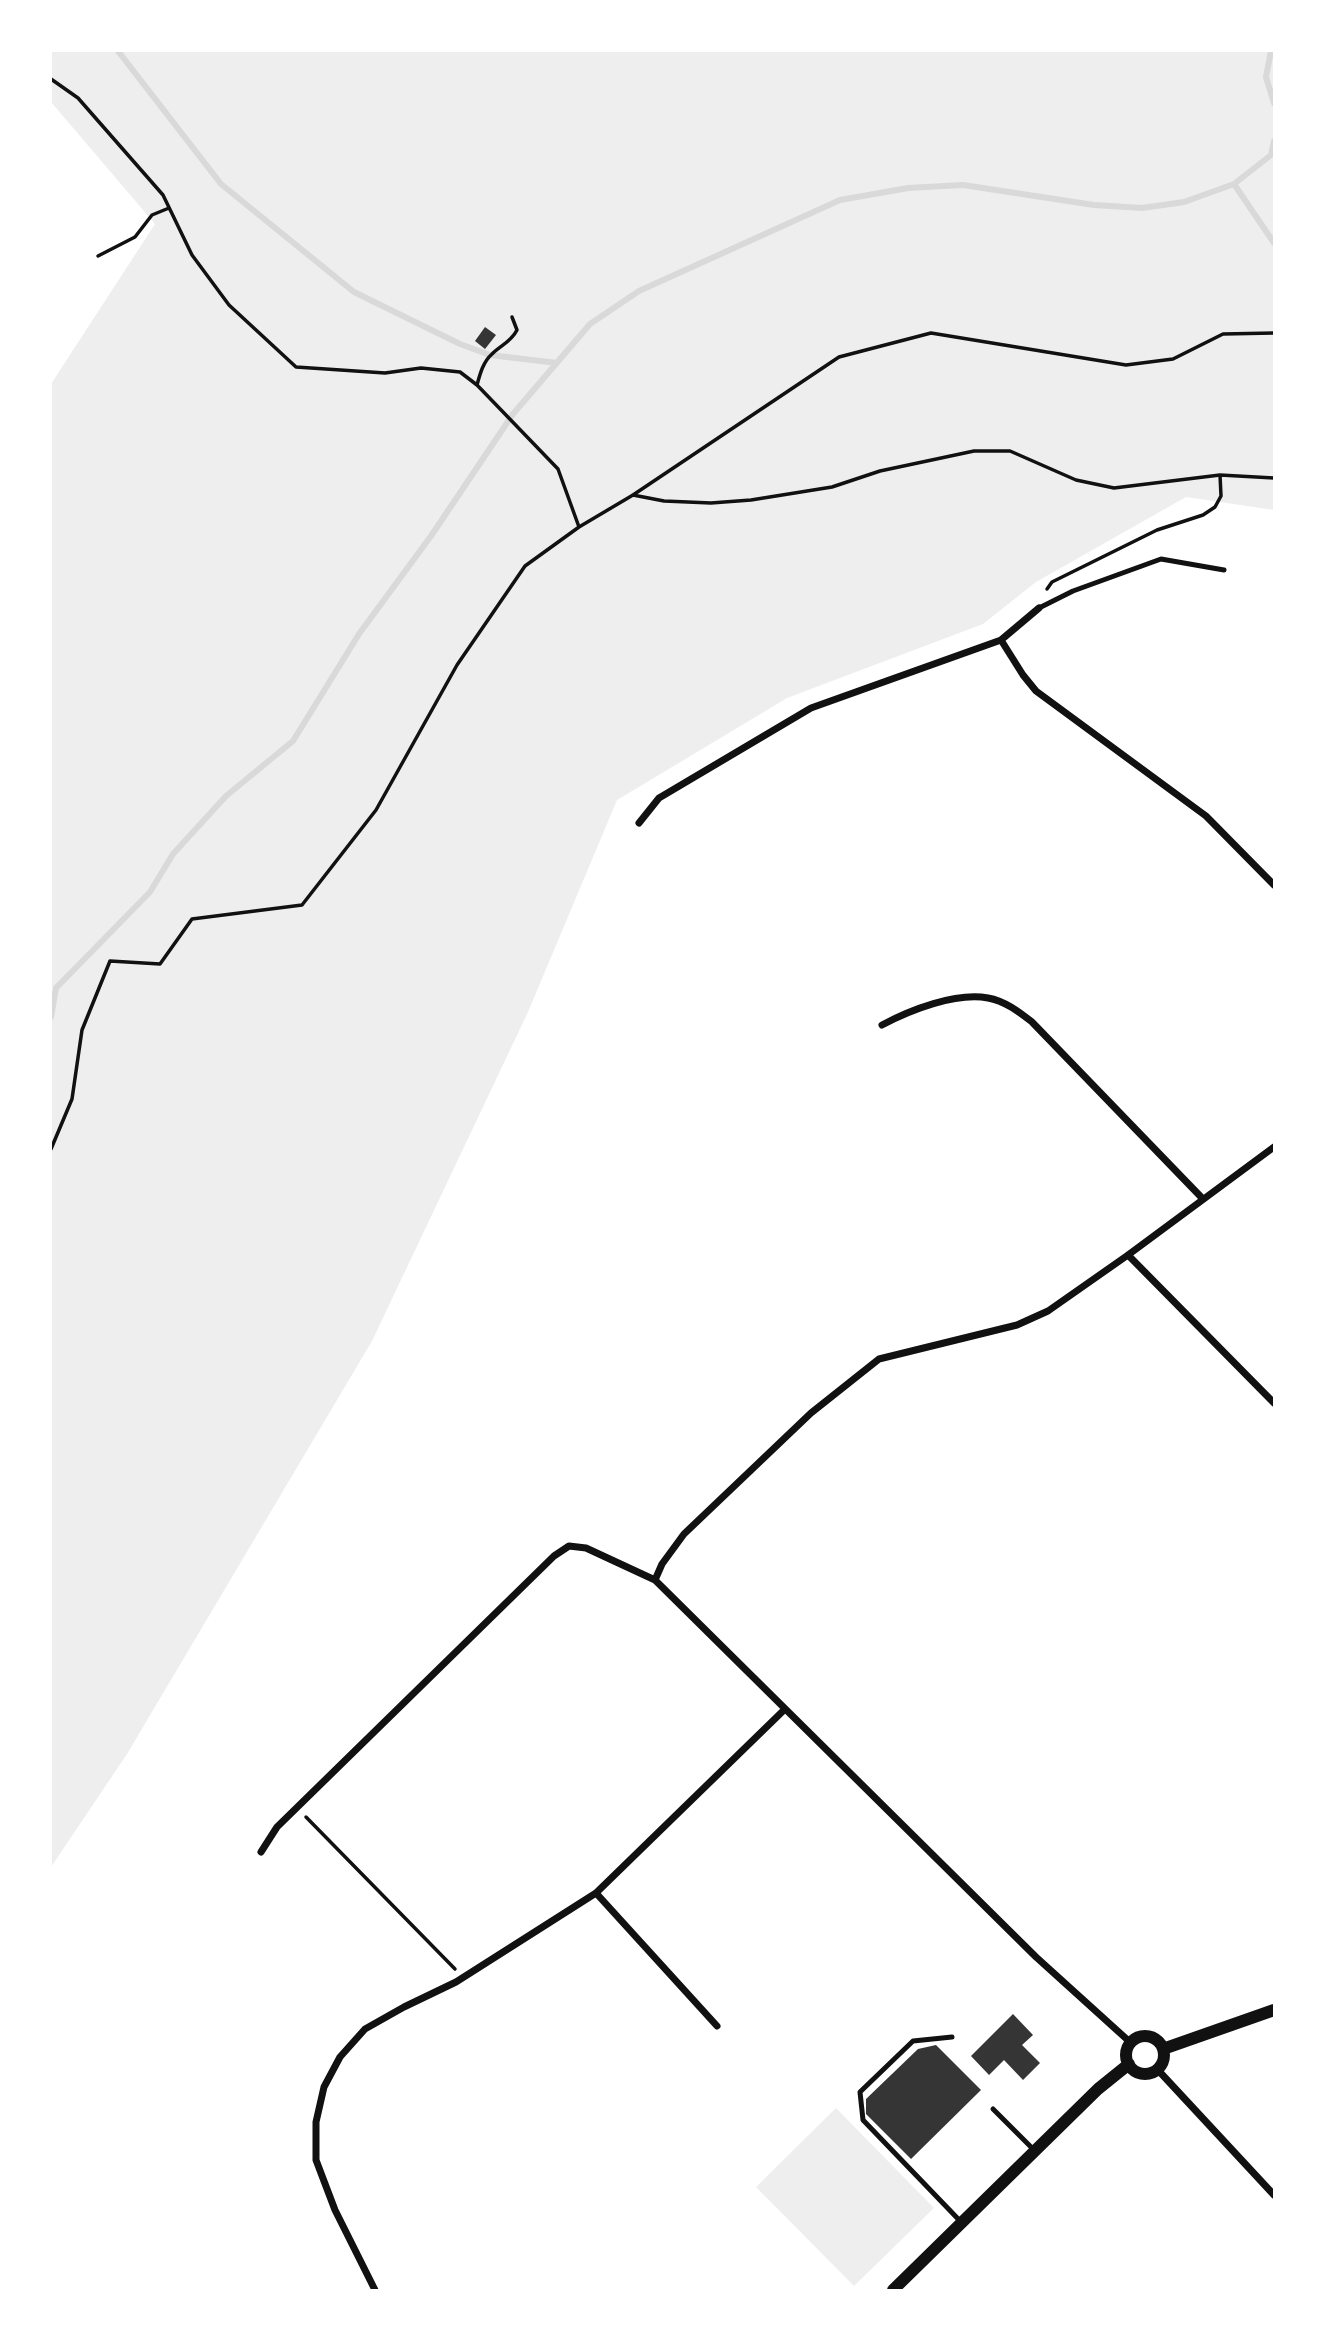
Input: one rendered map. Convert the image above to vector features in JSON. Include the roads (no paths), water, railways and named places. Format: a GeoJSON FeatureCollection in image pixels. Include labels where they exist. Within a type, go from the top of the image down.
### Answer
{"type":"FeatureCollection","features":[{"type":"Feature","properties":{"kind":"street"},"geometry":{"type":"LineString","coordinates":[[639,823],[659,798],[811,708],[1001,640],[1039,608]]}},
{"type":"Feature","properties":{"kind":"street"},"geometry":{"type":"LineString","coordinates":[[1001,640],[1036,691],[1206,816],[1274,885]]}},
{"type":"Feature","properties":{"kind":"street"},"geometry":{"type":"LineString","coordinates":[[882,1025],[909,1010],[969,997],[990,998],[1012,1007],[1032,1022],[1203,1199]]}},
{"type":"Feature","properties":{"kind":"street"},"geometry":{"type":"LineString","coordinates":[[654,1580],[684,1534],[811,1413],[879,1359],[1017,1325],[1048,1311],[1129,1255],[1274,1147]]}},
{"type":"Feature","properties":{"kind":"street"},"geometry":{"type":"LineString","coordinates":[[1129,1255],[1274,1403]]}},
{"type":"Feature","properties":{"kind":"street"},"geometry":{"type":"LineString","coordinates":[[261,1853],[277,1827],[554,1556],[569,1546],[586,1548],[654,1580],[1036,1957],[1131,2043]]}},
{"type":"Feature","properties":{"kind":"street"},"geometry":{"type":"LineString","coordinates":[[375,2290],[335,2210],[316,2160],[316,2122],[324,2087],[340,2057],[365,2029],[463,1977],[596,1893],[784,1710]]}},
{"type":"Feature","properties":{"kind":"street"},"geometry":{"type":"LineString","coordinates":[[596,1893],[717,2026]]}},
{"type":"Feature","properties":{"kind":"street"},"geometry":{"type":"LineString","coordinates":[[1163,2049],[1274,2010]]}},
{"type":"Feature","properties":{"kind":"street"},"geometry":{"type":"LineString","coordinates":[[1150,2037],[1156,2040],[1163,2049],[1163,2061],[1157,2069],[1150,2073],[1137,2072],[1129,2064],[1127,2052],[1131,2043],[1138,2038],[1150,2037]]}},
{"type":"Feature","properties":{"kind":"street"},"geometry":{"type":"LineString","coordinates":[[893,2290],[1098,2089],[1129,2064]]}},
{"type":"Feature","properties":{"kind":"street"},"geometry":{"type":"LineString","coordinates":[[1157,2069],[1274,2195]]}},
{"type":"Feature","properties":{"kind":"lane"},"geometry":{"type":"LineString","coordinates":[[1039,608],[1073,591],[1161,559],[1224,570]]}},
{"type":"Feature","properties":{"kind":"lane"},"geometry":{"type":"LineString","coordinates":[[952,2037],[913,2041],[860,2092],[863,2120],[962,2223]]}},
{"type":"Feature","properties":{"kind":"lane"},"geometry":{"type":"LineString","coordinates":[[993,2109],[1035,2151]]}},
{"type":"Feature","properties":{"kind":"waterway"},"geometry":{"type":"LineString","coordinates":[[118,51],[221,184],[354,292],[460,344],[490,355],[557,363]]}},
{"type":"Feature","properties":{"kind":"waterway"},"geometry":{"type":"LineString","coordinates":[[1271,51],[1266,77],[1274,103]]}},
{"type":"Feature","properties":{"kind":"waterway"},"geometry":{"type":"LineString","coordinates":[[51,1017],[56,988],[150,892],[173,854],[226,796],[293,741],[359,634],[431,536],[513,414],[590,324],[639,291],[840,200],[908,188],[963,185],[1094,205],[1142,208],[1184,202],[1234,184],[1271,155],[1274,141]]}},
{"type":"Feature","properties":{"kind":"waterway"},"geometry":{"type":"LineString","coordinates":[[1234,184],[1274,243]]}}]}
